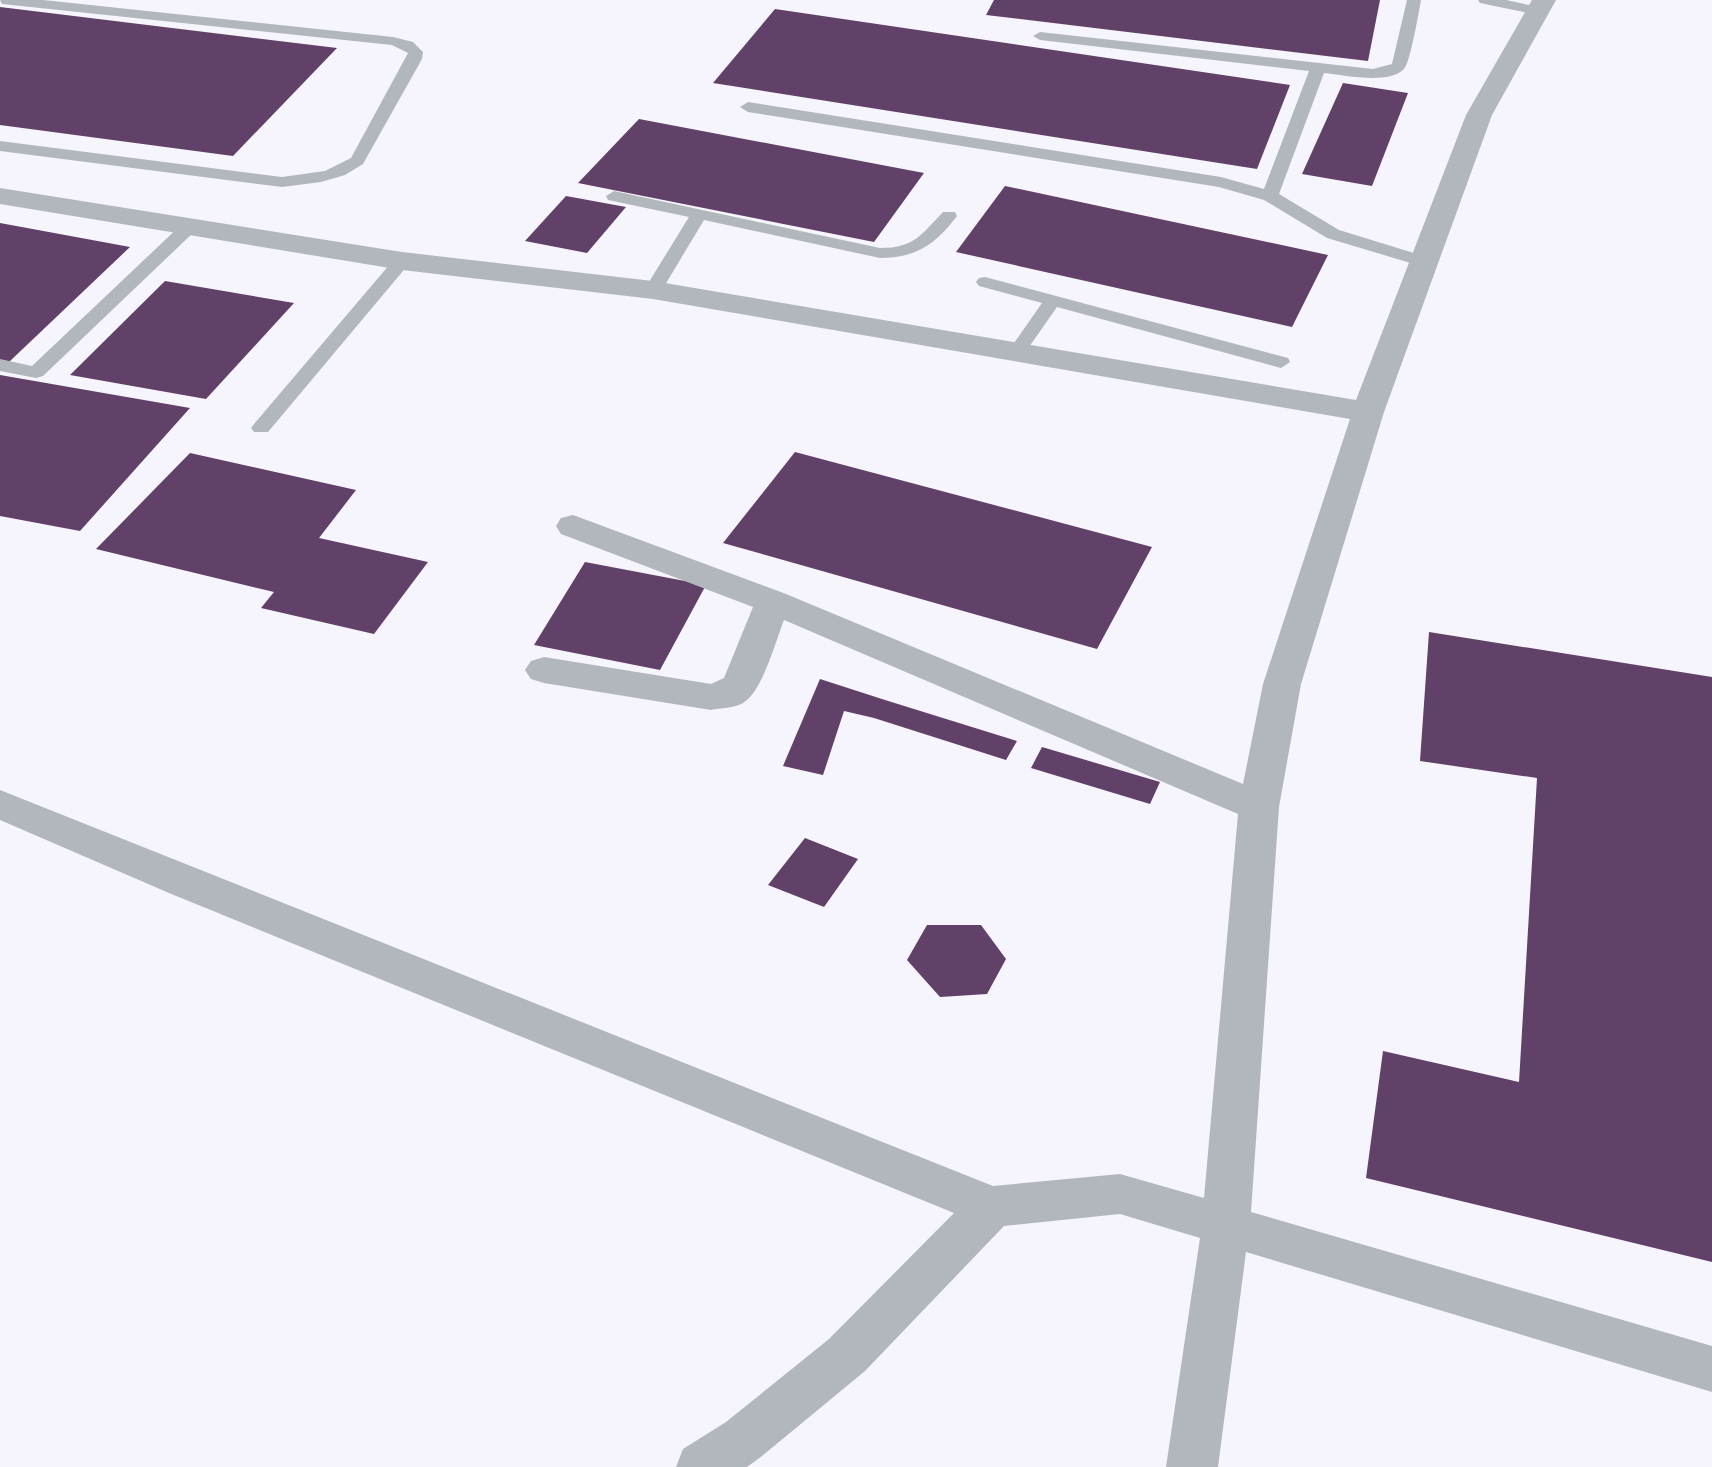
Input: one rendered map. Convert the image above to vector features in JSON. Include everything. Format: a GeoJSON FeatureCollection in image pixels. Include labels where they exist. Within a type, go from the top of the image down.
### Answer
{"type":"FeatureCollection","features":[{"type":"Feature","properties":{"kind":"street"},"geometry":{"type":"LineString","coordinates":[[1192,1467],[1226,1224],[1259,807],[1282,684],[1368,412],[1479,115],[1541,5]]}},
{"type":"Feature","properties":{"kind":"street"},"geometry":{"type":"LineString","coordinates":[[0,196],[402,261],[653,290],[1368,412]]}},
{"type":"Feature","properties":{"kind":"street"},"geometry":{"type":"LineString","coordinates":[[573,526],[773,602],[1259,807]]}},
{"type":"Feature","properties":{"kind":"street"},"geometry":{"type":"LineString","coordinates":[[544,670],[711,697],[729,694],[740,685],[773,602]]}},
{"type":"Feature","properties":{"kind":"street"},"geometry":{"type":"LineString","coordinates":[[0,804],[184,882],[992,1207],[1120,1194],[1712,1369]]}},
{"type":"Feature","properties":{"kind":"street"},"geometry":{"type":"LineString","coordinates":[[702,1467],[744,1439],[847,1355],[992,1207]]}},
{"type":"Feature","properties":{"kind":"lane"},"geometry":{"type":"LineString","coordinates":[[0,146],[282,181],[312,180],[342,173],[357,161],[415,59],[416,52],[408,45],[393,41],[2,0]]}},
{"type":"Feature","properties":{"kind":"lane"},"geometry":{"type":"LineString","coordinates":[[1040,36],[1373,74],[1391,71],[1398,66],[1414,0]]}},
{"type":"Feature","properties":{"kind":"lane"},"geometry":{"type":"LineString","coordinates":[[1485,0],[1541,5]]}},
{"type":"Feature","properties":{"kind":"lane"},"geometry":{"type":"LineString","coordinates":[[1270,196],[1318,68]]}},
{"type":"Feature","properties":{"kind":"lane"},"geometry":{"type":"LineString","coordinates":[[748,107],[1177,173],[1270,196],[1333,234],[1424,262]]}},
{"type":"Feature","properties":{"kind":"lane"},"geometry":{"type":"LineString","coordinates":[[614,196],[880,253],[900,254],[916,250],[949,216]]}},
{"type":"Feature","properties":{"kind":"lane"},"geometry":{"type":"LineString","coordinates":[[653,290],[699,214]]}},
{"type":"Feature","properties":{"kind":"lane"},"geometry":{"type":"LineString","coordinates":[[0,365],[36,372],[189,227]]}},
{"type":"Feature","properties":{"kind":"lane"},"geometry":{"type":"LineString","coordinates":[[261,428],[402,261]]}},
{"type":"Feature","properties":{"kind":"lane"},"geometry":{"type":"LineString","coordinates":[[985,282],[1281,362]]}},
{"type":"Feature","properties":{"kind":"lane"},"geometry":{"type":"LineString","coordinates":[[1016,353],[1053,300]]}},
{"type":"Feature","properties":{"kind":"building"},"geometry":{"type":"Polygon","coordinates":[[[994,0],[1380,0],[1368,61],[986,15],[994,0]]]}},
{"type":"Feature","properties":{"kind":"building"},"geometry":{"type":"Polygon","coordinates":[[[0,7],[337,48],[233,156],[0,125],[0,7]]]}},
{"type":"Feature","properties":{"kind":"building"},"geometry":{"type":"Polygon","coordinates":[[[775,9],[1290,85],[1257,169],[713,83],[775,9]]]}},
{"type":"Feature","properties":{"kind":"building"},"geometry":{"type":"Polygon","coordinates":[[[1343,83],[1408,93],[1372,186],[1302,174],[1343,83]]]}},
{"type":"Feature","properties":{"kind":"building"},"geometry":{"type":"Polygon","coordinates":[[[639,119],[924,173],[874,242],[578,183],[639,119]]]}},
{"type":"Feature","properties":{"kind":"building"},"geometry":{"type":"Polygon","coordinates":[[[1005,186],[1328,255],[1292,327],[956,252],[1005,186]]]}},
{"type":"Feature","properties":{"kind":"building"},"geometry":{"type":"Polygon","coordinates":[[[566,196],[626,207],[587,253],[525,241],[566,196]]]}},
{"type":"Feature","properties":{"kind":"building"},"geometry":{"type":"Polygon","coordinates":[[[0,223],[130,247],[9,362],[0,360],[0,223]]]}},
{"type":"Feature","properties":{"kind":"building"},"geometry":{"type":"Polygon","coordinates":[[[165,281],[294,303],[206,399],[70,375],[165,281]]]}},
{"type":"Feature","properties":{"kind":"building"},"geometry":{"type":"Polygon","coordinates":[[[0,375],[190,408],[80,531],[0,516],[0,375]]]}},
{"type":"Feature","properties":{"kind":"building"},"geometry":{"type":"Polygon","coordinates":[[[795,452],[1152,547],[1097,649],[723,543],[795,452]]]}},
{"type":"Feature","properties":{"kind":"building"},"geometry":{"type":"Polygon","coordinates":[[[190,453],[356,490],[319,538],[428,562],[374,634],[261,608],[274,592],[96,549],[190,453]]]}},
{"type":"Feature","properties":{"kind":"building"},"geometry":{"type":"Polygon","coordinates":[[[585,562],[706,585],[660,670],[534,645],[585,562]]]}},
{"type":"Feature","properties":{"kind":"building"},"geometry":{"type":"Polygon","coordinates":[[[1429,632],[1712,677],[1712,1262],[1366,1178],[1383,1051],[1519,1082],[1537,778],[1420,761],[1429,632]]]}},
{"type":"Feature","properties":{"kind":"building"},"geometry":{"type":"Polygon","coordinates":[[[820,679],[1017,741],[1006,760],[844,711],[823,775],[783,766],[820,679]]]}},
{"type":"Feature","properties":{"kind":"building"},"geometry":{"type":"Polygon","coordinates":[[[1042,747],[1160,782],[1150,804],[1031,768],[1042,747]]]}},
{"type":"Feature","properties":{"kind":"building"},"geometry":{"type":"Polygon","coordinates":[[[805,838],[858,859],[824,907],[768,885],[805,838]]]}},
{"type":"Feature","properties":{"kind":"building"},"geometry":{"type":"Polygon","coordinates":[[[927,925],[981,925],[1006,959],[987,994],[940,997],[907,960],[927,925]]]}}]}
